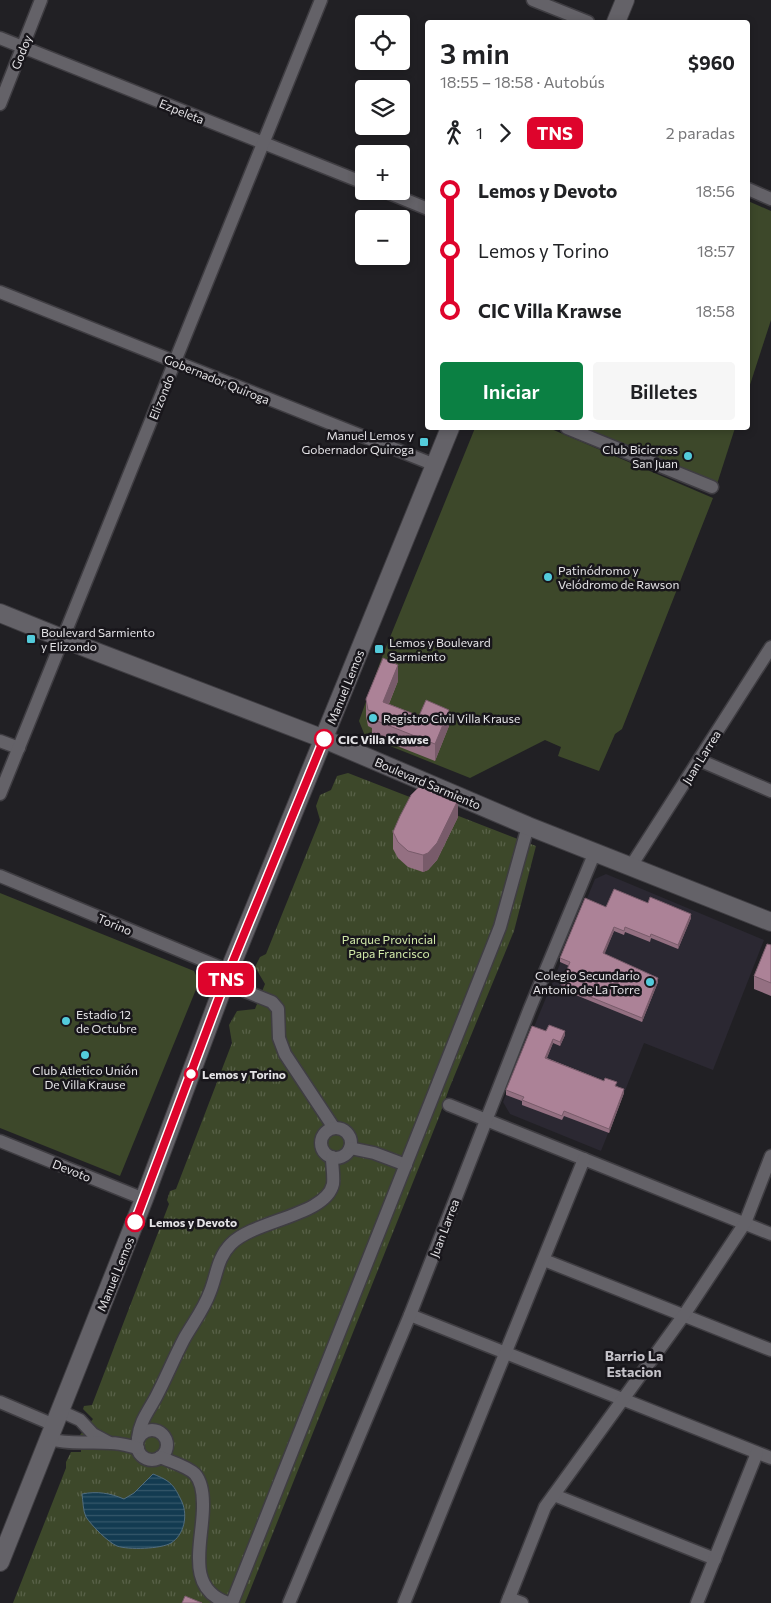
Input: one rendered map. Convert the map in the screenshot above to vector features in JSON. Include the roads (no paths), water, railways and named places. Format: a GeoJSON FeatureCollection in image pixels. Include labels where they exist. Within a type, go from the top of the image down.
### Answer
{"type":"FeatureCollection","features":[{"type":"Feature","properties":{"kind":"main road"},"geometry":{"type":"LineString","coordinates":[[617,20],[625,0]]}},
{"type":"Feature","properties":{"kind":"main road","name":"Manuel Lemos"},"geometry":{"type":"LineString","coordinates":[[0,1562],[144,1199],[229,971],[449,430]]}},
{"type":"Feature","properties":{"kind":"main road","name":"Boulevard Sarmiento"},"geometry":{"type":"LineString","coordinates":[[0,613],[64,640],[324,739],[528,826],[771,922]]}},
{"type":"Feature","properties":{"kind":"street","name":"Godoy"},"geometry":{"type":"LineString","coordinates":[[0,104],[42,0]]}},
{"type":"Feature","properties":{"kind":"street","name":"Elizondo"},"geometry":{"type":"LineString","coordinates":[[0,794],[64,640],[262,142],[321,0]]}},
{"type":"Feature","properties":{"kind":"street"},"geometry":{"type":"LineString","coordinates":[[533,0],[583,20]]}},
{"type":"Feature","properties":{"kind":"street","name":"Ezpeleta"},"geometry":{"type":"LineString","coordinates":[[0,38],[355,179]]}},
{"type":"Feature","properties":{"kind":"street"},"geometry":{"type":"LineString","coordinates":[[750,190],[771,198]]}},
{"type":"Feature","properties":{"kind":"street"},"geometry":{"type":"LineString","coordinates":[[406,200],[425,208]]}},
{"type":"Feature","properties":{"kind":"street","name":"Gobernador Quiroga"},"geometry":{"type":"LineString","coordinates":[[0,292],[435,465]]}},
{"type":"Feature","properties":{"kind":"street"},"geometry":{"type":"LineString","coordinates":[[572,430],[712,487]]}},
{"type":"Feature","properties":{"kind":"street","name":"Juan Larrea"},"geometry":{"type":"LineString","coordinates":[[631,866],[699,760],[765,667],[771,647]]}},
{"type":"Feature","properties":{"kind":"street"},"geometry":{"type":"LineString","coordinates":[[0,741],[19,748]]}},
{"type":"Feature","properties":{"kind":"street"},"geometry":{"type":"LineString","coordinates":[[699,760],[771,791]]}},
{"type":"Feature","properties":{"kind":"street"},"geometry":{"type":"LineString","coordinates":[[232,1603],[500,927],[528,826]]}},
{"type":"Feature","properties":{"kind":"street","name":"Juan Larrea"},"geometry":{"type":"LineString","coordinates":[[290,1603],[410,1315],[530,1008],[595,852]]}},
{"type":"Feature","properties":{"kind":"street","name":"Torino"},"geometry":{"type":"LineString","coordinates":[[0,876],[229,971]]}},
{"type":"Feature","properties":{"kind":"street"},"geometry":{"type":"LineString","coordinates":[[229,971],[245,991],[272,1002],[278,1009],[279,1038],[285,1054],[334,1128],[348,1134],[350,1148],[340,1157],[332,1157],[323,1151],[321,1142],[325,1132],[334,1128]]}},
{"type":"Feature","properties":{"kind":"street"},"geometry":{"type":"LineString","coordinates":[[449,1105],[771,1234]]}},
{"type":"Feature","properties":{"kind":"street","name":"Devoto"},"geometry":{"type":"LineString","coordinates":[[0,1141],[144,1199]]}},
{"type":"Feature","properties":{"kind":"street"},"geometry":{"type":"LineString","coordinates":[[350,1148],[374,1153],[406,1165]]}},
{"type":"Feature","properties":{"kind":"street"},"geometry":{"type":"LineString","coordinates":[[138,1443],[142,1434],[151,1430],[160,1433],[164,1436],[167,1446],[164,1454],[152,1459],[143,1457],[138,1443],[142,1420],[150,1408],[184,1338],[211,1291],[222,1255],[240,1235],[303,1211],[324,1198],[332,1185],[332,1157]]}},
{"type":"Feature","properties":{"kind":"street"},"geometry":{"type":"LineString","coordinates":[[404,1603],[584,1159]]}},
{"type":"Feature","properties":{"kind":"street"},"geometry":{"type":"LineString","coordinates":[[522,1603],[508,1600],[545,1507],[684,1315],[745,1223],[770,1160]]}},
{"type":"Feature","properties":{"kind":"street"},"geometry":{"type":"LineString","coordinates":[[544,1260],[771,1350]]}},
{"type":"Feature","properties":{"kind":"street"},"geometry":{"type":"LineString","coordinates":[[410,1315],[771,1458]]}},
{"type":"Feature","properties":{"kind":"street"},"geometry":{"type":"LineString","coordinates":[[0,1402],[54,1425],[80,1420],[93,1434],[110,1443]]}},
{"type":"Feature","properties":{"kind":"street"},"geometry":{"type":"LineString","coordinates":[[54,1425],[58,1442],[78,1444],[138,1443]]}},
{"type":"Feature","properties":{"kind":"street"},"geometry":{"type":"LineString","coordinates":[[697,1603],[757,1453]]}},
{"type":"Feature","properties":{"kind":"street"},"geometry":{"type":"LineString","coordinates":[[160,1457],[190,1470],[200,1484],[203,1493],[203,1521],[198,1564],[200,1576],[210,1593],[218,1600],[228,1603]]}},
{"type":"Feature","properties":{"kind":"street"},"geometry":{"type":"LineString","coordinates":[[554,1495],[715,1559]]}},
{"type":"Feature","properties":{"kind":"water"},"geometry":{"type":"Polygon","coordinates":[[[153,1474],[168,1481],[179,1496],[185,1513],[182,1530],[175,1540],[160,1547],[129,1548],[117,1546],[100,1533],[86,1517],[82,1494],[103,1493],[124,1499],[134,1493],[153,1474]]]}},
{"type":"Feature","properties":{"kind":"place","name":"Manuel Lemos y Gobernador Quiroga"},"geometry":{"type":"Point","coordinates":[424,442]}},
{"type":"Feature","properties":{"kind":"place","name":"Club Bicicross San Juan"},"geometry":{"type":"Point","coordinates":[688,456]}},
{"type":"Feature","properties":{"kind":"place","name":"Patinódromo y Velódromo de Rawson"},"geometry":{"type":"Point","coordinates":[548,577]}},
{"type":"Feature","properties":{"kind":"place","name":"Boulevard Sarmiento y Elizondo"},"geometry":{"type":"Point","coordinates":[31,639]}},
{"type":"Feature","properties":{"kind":"place","name":"Lemos y Boulevard Sarmiento"},"geometry":{"type":"Point","coordinates":[379,649]}},
{"type":"Feature","properties":{"kind":"place","name":"Registro Civil Villa Krause"},"geometry":{"type":"Point","coordinates":[373,718]}},
{"type":"Feature","properties":{"kind":"place","name":"CIC Villa Krawse"},"geometry":{"type":"Point","coordinates":[324,739]}},
{"type":"Feature","properties":{"kind":"place","name":"Colegio Secundario Antonio de La Torre"},"geometry":{"type":"Point","coordinates":[650,982]}},
{"type":"Feature","properties":{"kind":"place","name":"Estadio 12 de Octubre"},"geometry":{"type":"Point","coordinates":[66,1021]}},
{"type":"Feature","properties":{"kind":"place","name":"Club Atletico Unión De Villa Krause"},"geometry":{"type":"Point","coordinates":[85,1055]}},
{"type":"Feature","properties":{"kind":"place","name":"Lemos y Torino"},"geometry":{"type":"Point","coordinates":[191,1074]}},
{"type":"Feature","properties":{"kind":"place","name":"Lemos y Devoto"},"geometry":{"type":"Point","coordinates":[135,1222]}},
{"type":"Feature","properties":{"kind":"district","name":"Barrio La Estacion"},"geometry":{"type":"Point","coordinates":[634,1364]}},
{"type":"Feature","properties":{"kind":"park label","name":"Parque Provincial Papa Francisco"},"geometry":{"type":"Point","coordinates":[389,946]}}]}
